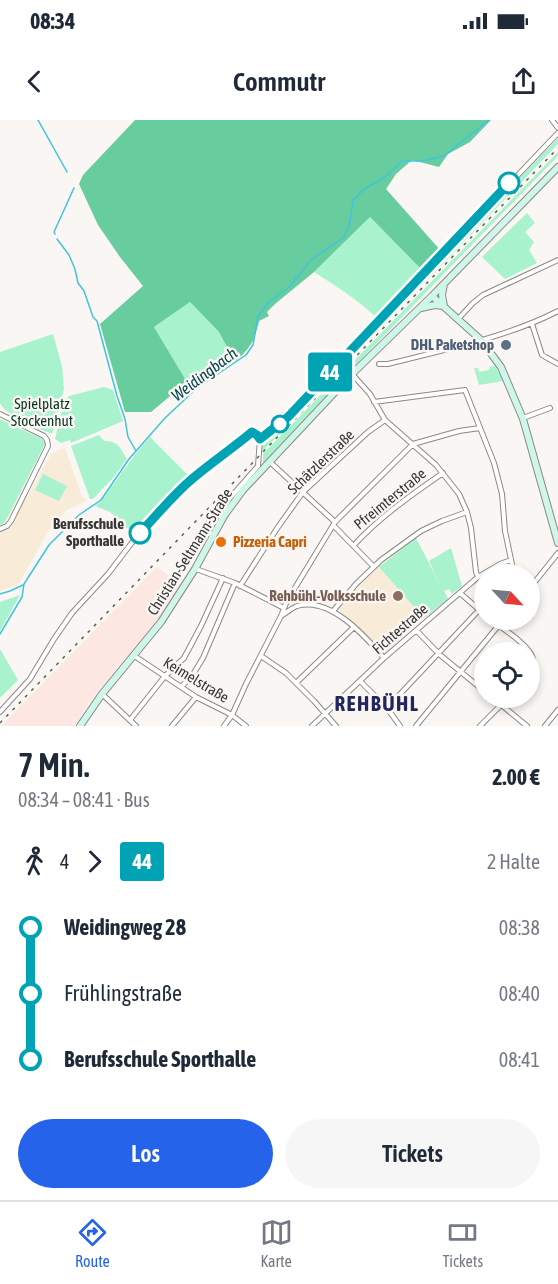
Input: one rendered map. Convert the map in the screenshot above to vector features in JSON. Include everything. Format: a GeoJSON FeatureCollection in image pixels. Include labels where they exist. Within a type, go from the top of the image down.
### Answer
{"type":"FeatureCollection","features":[{"type":"Feature","properties":{"kind":"main road","name":"Christian-Seltmann-Straße"},"geometry":{"type":"LineString","coordinates":[[80,726],[102,694],[161,622],[233,503],[269,461],[352,374],[558,167]]}},
{"type":"Feature","properties":{"kind":"main road"},"geometry":{"type":"LineString","coordinates":[[444,284],[442,296],[444,307]]}},
{"type":"Feature","properties":{"kind":"main road"},"geometry":{"type":"LineString","coordinates":[[432,296],[481,340],[501,367],[523,418],[558,543]]}},
{"type":"Feature","properties":{"kind":"main road"},"geometry":{"type":"LineString","coordinates":[[420,308],[435,305],[444,307]]}},
{"type":"Feature","properties":{"kind":"street"},"geometry":{"type":"LineString","coordinates":[[552,120],[558,128]]}},
{"type":"Feature","properties":{"kind":"street"},"geometry":{"type":"LineString","coordinates":[[260,439],[302,403],[558,133]]}},
{"type":"Feature","properties":{"kind":"street"},"geometry":{"type":"LineString","coordinates":[[458,319],[483,295],[558,260]]}},
{"type":"Feature","properties":{"kind":"street"},"geometry":{"type":"LineString","coordinates":[[379,364],[388,364],[481,340],[532,324],[557,313]]}},
{"type":"Feature","properties":{"kind":"street"},"geometry":{"type":"LineString","coordinates":[[532,324],[542,355],[558,364]]}},
{"type":"Feature","properties":{"kind":"street"},"geometry":{"type":"LineString","coordinates":[[352,374],[370,394],[385,420],[443,473],[459,494],[471,528],[475,564]]}},
{"type":"Feature","properties":{"kind":"street"},"geometry":{"type":"LineString","coordinates":[[374,402],[465,390],[492,455],[502,494],[505,531],[512,564]]}},
{"type":"Feature","properties":{"kind":"street"},"geometry":{"type":"LineString","coordinates":[[523,418],[550,408]]}},
{"type":"Feature","properties":{"kind":"street"},"geometry":{"type":"LineString","coordinates":[[0,414],[44,436],[48,443],[47,450],[11,521],[0,529]]}},
{"type":"Feature","properties":{"kind":"street","name":"Schätzlerstraße"},"geometry":{"type":"LineString","coordinates":[[182,687],[203,658],[237,585],[303,492],[368,432],[385,420]]}},
{"type":"Feature","properties":{"kind":"street"},"geometry":{"type":"LineString","coordinates":[[224,726],[232,715],[284,608],[335,524],[413,444],[459,431],[480,428]]}},
{"type":"Feature","properties":{"kind":"street"},"geometry":{"type":"LineString","coordinates":[[0,712],[30,679],[72,613],[108,574],[136,538],[193,478],[252,432],[260,439],[258,466],[208,523],[209,533],[214,535]]}},
{"type":"Feature","properties":{"kind":"street"},"geometry":{"type":"LineString","coordinates":[[269,461],[335,524],[374,567]]}},
{"type":"Feature","properties":{"kind":"street","name":"Pfreimterstraße"},"geometry":{"type":"LineString","coordinates":[[354,545],[383,517],[443,473]]}},
{"type":"Feature","properties":{"kind":"street"},"geometry":{"type":"LineString","coordinates":[[333,611],[381,560],[421,531],[467,512]]}},
{"type":"Feature","properties":{"kind":"street"},"geometry":{"type":"LineString","coordinates":[[540,576],[558,553]]}},
{"type":"Feature","properties":{"kind":"street","name":"Fichtestraße"},"geometry":{"type":"LineString","coordinates":[[500,564],[511,560]]}},
{"type":"Feature","properties":{"kind":"street"},"geometry":{"type":"LineString","coordinates":[[195,569],[223,578],[284,608]]}},
{"type":"Feature","properties":{"kind":"street"},"geometry":{"type":"LineString","coordinates":[[130,720],[165,676],[184,658],[223,578]]}},
{"type":"Feature","properties":{"kind":"street","name":"Fichtestraße"},"geometry":{"type":"LineString","coordinates":[[312,726],[384,658],[474,581]]}},
{"type":"Feature","properties":{"kind":"street"},"geometry":{"type":"LineString","coordinates":[[460,593],[474,606]]}},
{"type":"Feature","properties":{"kind":"street"},"geometry":{"type":"LineString","coordinates":[[281,616],[297,606],[314,604],[333,611],[354,627],[384,658]]}},
{"type":"Feature","properties":{"kind":"street"},"geometry":{"type":"LineString","coordinates":[[387,708],[474,616]]}},
{"type":"Feature","properties":{"kind":"street"},"geometry":{"type":"LineString","coordinates":[[296,683],[354,627]]}},
{"type":"Feature","properties":{"kind":"street"},"geometry":{"type":"LineString","coordinates":[[416,726],[495,630]]}},
{"type":"Feature","properties":{"kind":"street"},"geometry":{"type":"LineString","coordinates":[[505,630],[520,642]]}},
{"type":"Feature","properties":{"kind":"street"},"geometry":{"type":"LineString","coordinates":[[417,631],[439,654],[474,683]]}},
{"type":"Feature","properties":{"kind":"street","name":"Keimelstraße"},"geometry":{"type":"LineString","coordinates":[[133,655],[196,697],[232,715],[246,726]]}},
{"type":"Feature","properties":{"kind":"street"},"geometry":{"type":"LineString","coordinates":[[261,656],[286,673],[336,726]]}},
{"type":"Feature","properties":{"kind":"street"},"geometry":{"type":"LineString","coordinates":[[360,681],[387,708],[400,726]]}},
{"type":"Feature","properties":{"kind":"street"},"geometry":{"type":"LineString","coordinates":[[102,694],[136,726]]}},
{"type":"Feature","properties":{"kind":"street"},"geometry":{"type":"LineString","coordinates":[[172,726],[196,697]]}},
{"type":"Feature","properties":{"kind":"street"},"geometry":{"type":"LineString","coordinates":[[480,726],[499,708]]}},
{"type":"Feature","properties":{"kind":"street"},"geometry":{"type":"LineString","coordinates":[[506,708],[527,726]]}},
{"type":"Feature","properties":{"kind":"street"},"geometry":{"type":"LineString","coordinates":[[545,726],[558,710]]}},
{"type":"Feature","properties":{"kind":"shaded area"},"geometry":{"type":"Polygon","coordinates":[[[65,448],[82,496],[87,501],[66,510],[49,530],[18,585],[0,591],[0,531],[12,524],[51,454],[65,448]]]}},
{"type":"Feature","properties":{"kind":"shaded area","name":"Rehbühl-Volksschule"},"geometry":{"type":"Polygon","coordinates":[[[416,538],[448,599],[384,654],[357,625],[339,611],[341,606],[376,569],[416,538]]]}},
{"type":"Feature","properties":{"kind":"shaded area"},"geometry":{"type":"Polygon","coordinates":[[[157,567],[181,585],[158,620],[94,696],[74,726],[1,726],[157,567]]]}},
{"type":"Feature","properties":{"kind":"green space"},"geometry":{"type":"Polygon","coordinates":[[[135,120],[491,120],[470,142],[448,154],[439,167],[412,160],[396,174],[386,189],[441,251],[422,270],[370,217],[314,272],[267,312],[269,316],[259,321],[251,344],[235,362],[219,332],[190,302],[154,327],[187,382],[151,412],[125,412],[100,324],[143,286],[98,225],[79,184],[83,175],[135,120]]]}},
{"type":"Feature","properties":{"kind":"green space"},"geometry":{"type":"Polygon","coordinates":[[[558,138],[558,144],[262,452],[264,438],[290,419],[558,138]]]}},
{"type":"Feature","properties":{"kind":"green space"},"geometry":{"type":"Polygon","coordinates":[[[558,152],[558,156],[263,463],[263,454],[558,152]]]}},
{"type":"Feature","properties":{"kind":"green space"},"geometry":{"type":"Polygon","coordinates":[[[527,213],[535,223],[525,232],[534,242],[529,250],[537,263],[505,279],[482,257],[527,213]]]}},
{"type":"Feature","properties":{"kind":"green space"},"geometry":{"type":"Polygon","coordinates":[[[370,217],[422,270],[377,318],[355,299],[314,272],[370,217]]]}},
{"type":"Feature","properties":{"kind":"green space"},"geometry":{"type":"Polygon","coordinates":[[[190,302],[219,332],[235,362],[194,389],[187,382],[154,327],[190,302]]]}},
{"type":"Feature","properties":{"kind":"green space","name":"Spielplatz Stockenhut"},"geometry":{"type":"Polygon","coordinates":[[[53,334],[62,366],[64,389],[52,434],[31,425],[3,408],[0,403],[0,352],[53,334]]]}},
{"type":"Feature","properties":{"kind":"green space"},"geometry":{"type":"Polygon","coordinates":[[[495,366],[504,381],[479,385],[474,368],[478,368],[479,372],[495,366]]]}},
{"type":"Feature","properties":{"kind":"green space"},"geometry":{"type":"Polygon","coordinates":[[[104,387],[113,390],[123,421],[71,443],[70,440],[61,443],[55,439],[64,402],[69,396],[104,387]]]}},
{"type":"Feature","properties":{"kind":"green space"},"geometry":{"type":"Polygon","coordinates":[[[0,419],[42,439],[45,444],[5,522],[1,525],[0,525],[0,419]]]}},
{"type":"Feature","properties":{"kind":"green space"},"geometry":{"type":"Polygon","coordinates":[[[99,435],[104,441],[113,442],[118,446],[127,459],[113,478],[93,499],[90,499],[71,446],[99,435]]]}},
{"type":"Feature","properties":{"kind":"green space"},"geometry":{"type":"Polygon","coordinates":[[[150,437],[188,475],[138,531],[133,533],[110,512],[95,506],[150,437]]]}},
{"type":"Feature","properties":{"kind":"green space"},"geometry":{"type":"Polygon","coordinates":[[[43,474],[67,486],[59,501],[35,490],[43,474]]]}},
{"type":"Feature","properties":{"kind":"green space"},"geometry":{"type":"Polygon","coordinates":[[[416,538],[441,587],[429,561],[451,548],[462,586],[452,594],[449,589],[444,591],[448,599],[424,618],[379,567],[416,538]]]}},
{"type":"Feature","properties":{"kind":"green space"},"geometry":{"type":"Polygon","coordinates":[[[20,595],[0,631],[0,602],[20,595]]]}},
{"type":"Feature","properties":{"kind":"green space"},"geometry":{"type":"Polygon","coordinates":[[[0,649],[18,680],[0,698],[0,649]]]}},
{"type":"Feature","properties":{"kind":"waterway"},"geometry":{"type":"LineString","coordinates":[[38,120],[67,172]]}},
{"type":"Feature","properties":{"kind":"waterway","name":"Weidingbach"},"geometry":{"type":"LineString","coordinates":[[0,634],[22,597],[24,584],[49,545],[79,515],[101,500],[129,459],[165,418],[197,388],[246,355],[253,345],[258,316],[268,303],[290,286],[311,260],[344,237],[350,222],[353,200],[363,190],[385,177],[402,161],[422,161],[444,156],[489,120]]}},
{"type":"Feature","properties":{"kind":"waterway"},"geometry":{"type":"LineString","coordinates":[[55,234],[74,188]]}},
{"type":"Feature","properties":{"kind":"waterway"},"geometry":{"type":"LineString","coordinates":[[57,239],[69,255],[78,283],[97,321],[128,437],[136,451]]}},
{"type":"Feature","properties":{"kind":"waterway"},"geometry":{"type":"LineString","coordinates":[[0,594],[23,585]]}},
{"type":"Feature","properties":{"kind":"railway"},"geometry":{"type":"LineString","coordinates":[[0,723],[558,148]]}},
{"type":"Feature","properties":{"kind":"bus line","name":"44"},"geometry":{"type":"LineString","coordinates":[[140,533],[177,493],[202,471],[252,432],[260,439],[288,417],[509,183]]}},
{"type":"Feature","properties":{"kind":"place","name":"DHL Paketshop"},"geometry":{"type":"Point","coordinates":[506,345]}},
{"type":"Feature","properties":{"kind":"place","name":"Berufsschule Sporthalle"},"geometry":{"type":"Point","coordinates":[140,533]}},
{"type":"Feature","properties":{"kind":"place","name":"Pizzeria Capri"},"geometry":{"type":"Point","coordinates":[221,542]}},
{"type":"Feature","properties":{"kind":"place","name":"Rehbühl-Volksschule"},"geometry":{"type":"Point","coordinates":[398,596]}},
{"type":"Feature","properties":{"kind":"district","name":"REHBÜHL"},"geometry":{"type":"Point","coordinates":[377,704]}}]}
